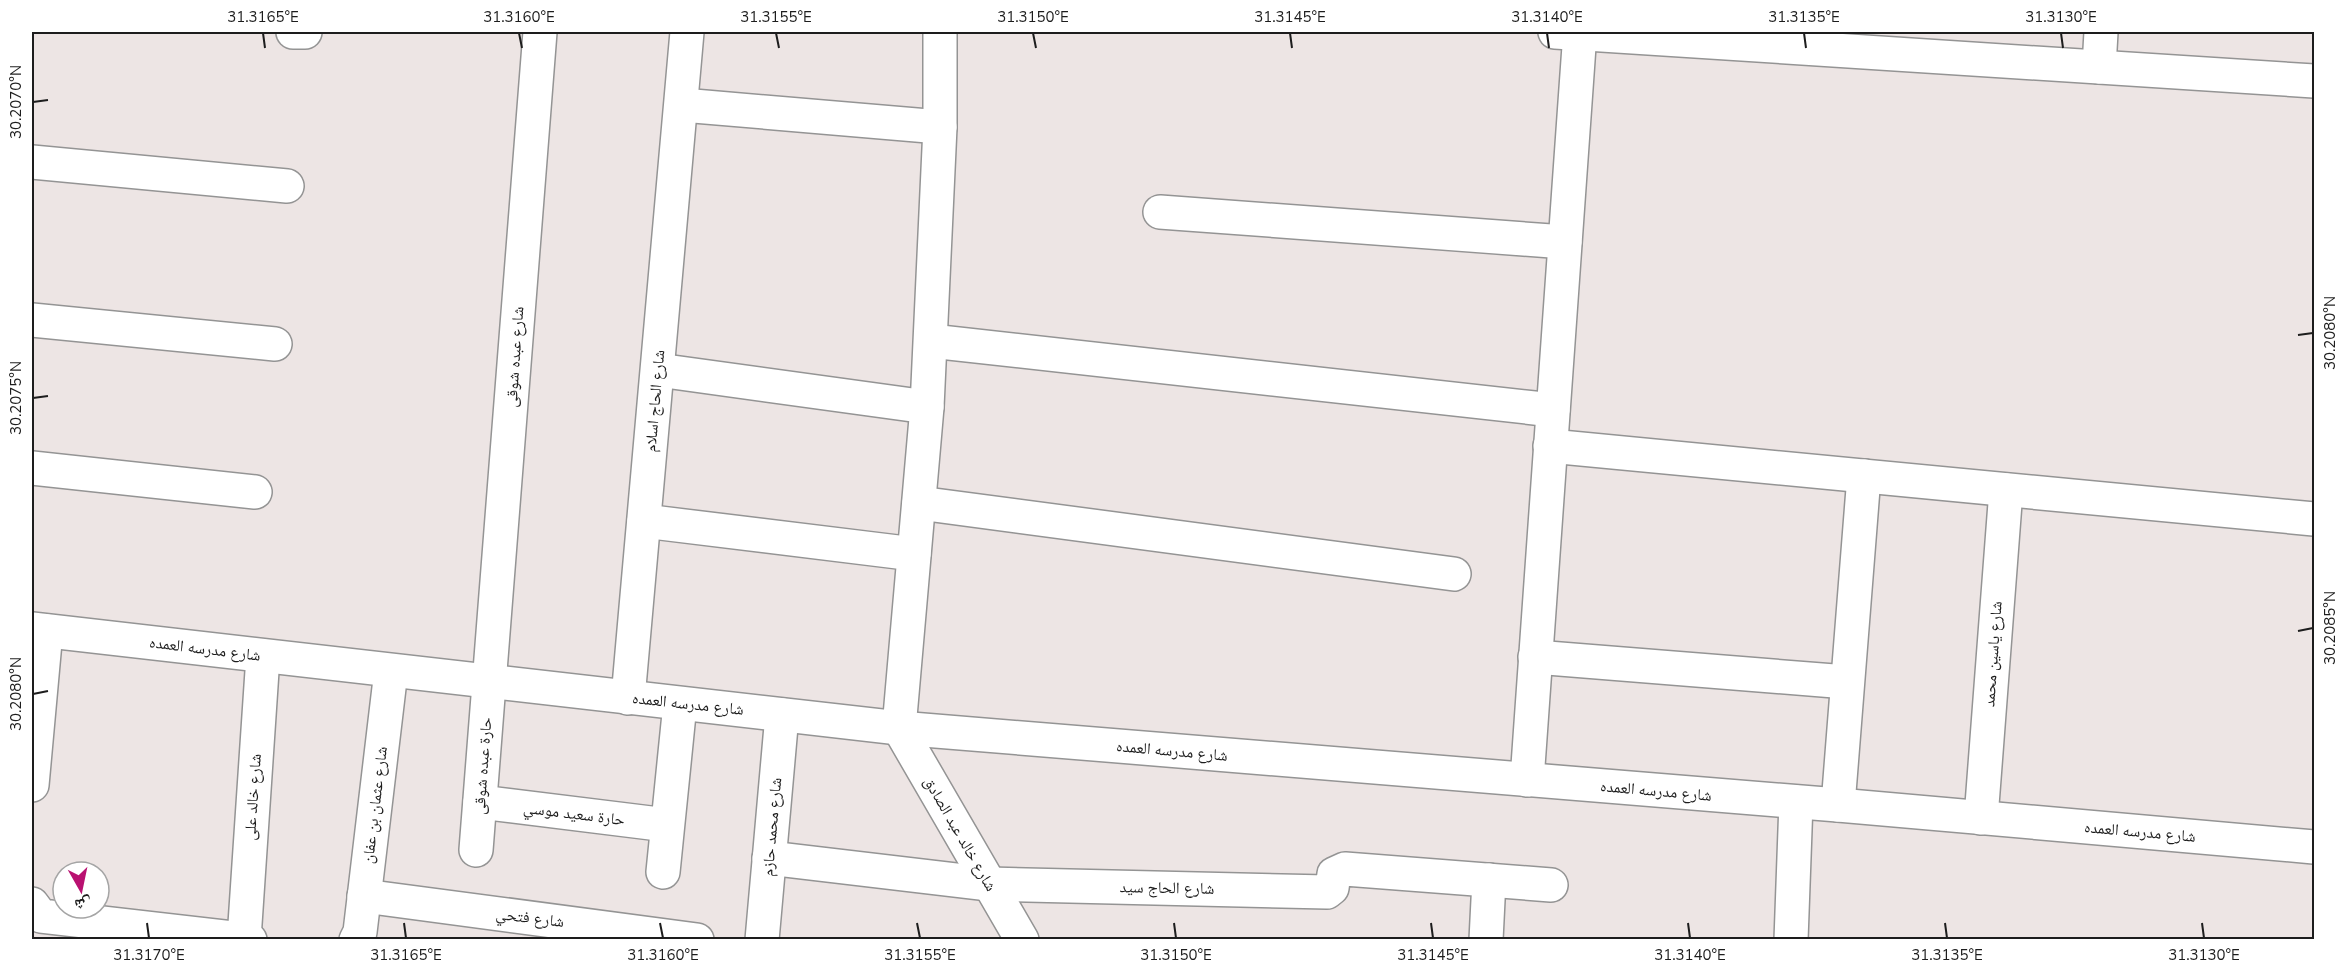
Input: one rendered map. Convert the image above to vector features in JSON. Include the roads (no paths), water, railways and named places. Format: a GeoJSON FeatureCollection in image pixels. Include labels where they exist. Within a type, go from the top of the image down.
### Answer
{"type":"FeatureCollection","features":[{"type":"Feature","properties":{"kind":"street","name":"شارع عبده شوقى"},"geometry":{"type":"LineString","coordinates":[[489,682],[540,32]]}},
{"type":"Feature","properties":{"kind":"street","name":"شارع الحاج اسلام"},"geometry":{"type":"LineString","coordinates":[[628,698],[687,32]]}},
{"type":"Feature","properties":{"kind":"street"},"geometry":{"type":"LineString","coordinates":[[899,728],[931,341],[940,127],[940,32]]}},
{"type":"Feature","properties":{"kind":"street"},"geometry":{"type":"LineString","coordinates":[[1527,780],[1565,242],[1572,32],[1933,44],[2099,67],[2314,81]]}},
{"type":"Feature","properties":{"kind":"street"},"geometry":{"type":"LineString","coordinates":[[2099,67],[2101,32]]}},
{"type":"Feature","properties":{"kind":"street"},"geometry":{"type":"LineString","coordinates":[[682,105],[940,127]]}},
{"type":"Feature","properties":{"kind":"street"},"geometry":{"type":"LineString","coordinates":[[32,162],[287,186]]}},
{"type":"Feature","properties":{"kind":"street"},"geometry":{"type":"LineString","coordinates":[[1160,212],[1565,242]]}},
{"type":"Feature","properties":{"kind":"street"},"geometry":{"type":"LineString","coordinates":[[32,320],[275,344]]}},
{"type":"Feature","properties":{"kind":"street"},"geometry":{"type":"LineString","coordinates":[[931,341],[1553,410]]}},
{"type":"Feature","properties":{"kind":"street"},"geometry":{"type":"LineString","coordinates":[[658,370],[927,407]]}},
{"type":"Feature","properties":{"kind":"street"},"geometry":{"type":"LineString","coordinates":[[1550,446],[2314,519]]}},
{"type":"Feature","properties":{"kind":"street"},"geometry":{"type":"LineString","coordinates":[[32,468],[255,492]]}},
{"type":"Feature","properties":{"kind":"street"},"geometry":{"type":"LineString","coordinates":[[1838,805],[1864,476]]}},
{"type":"Feature","properties":{"kind":"street","name":"شارع ياسين محمد"},"geometry":{"type":"LineString","coordinates":[[1981,818],[2006,490]]}},
{"type":"Feature","properties":{"kind":"street"},"geometry":{"type":"LineString","coordinates":[[919,503],[1454,574]]}},
{"type":"Feature","properties":{"kind":"street"},"geometry":{"type":"LineString","coordinates":[[644,521],[914,554]]}},
{"type":"Feature","properties":{"kind":"street","name":"شارع مدرسه العمده"},"geometry":{"type":"LineString","coordinates":[[39,630],[899,728],[1838,805],[2314,847]]}},
{"type":"Feature","properties":{"kind":"street"},"geometry":{"type":"LineString","coordinates":[[32,785],[39,630]]}},
{"type":"Feature","properties":{"kind":"street","name":"شارع خالد على"},"geometry":{"type":"LineString","coordinates":[[244,939],[263,656]]}},
{"type":"Feature","properties":{"kind":"street"},"geometry":{"type":"LineString","coordinates":[[1535,657],[1848,682]]}},
{"type":"Feature","properties":{"kind":"street","name":"شارع عثمان بن عفان"},"geometry":{"type":"LineString","coordinates":[[357,939],[360,932],[391,671]]}},
{"type":"Feature","properties":{"kind":"street","name":"حارة عبده شوقى"},"geometry":{"type":"LineString","coordinates":[[476,850],[489,682]]}},
{"type":"Feature","properties":{"kind":"street"},"geometry":{"type":"LineString","coordinates":[[663,872],[680,704]]}},
{"type":"Feature","properties":{"kind":"street","name":"شارع محمد حازم"},"geometry":{"type":"LineString","coordinates":[[762,939],[782,715]]}},
{"type":"Feature","properties":{"kind":"street","name":"شارع خالد عبد الصادق"},"geometry":{"type":"LineString","coordinates":[[899,728],[1022,939]]}},
{"type":"Feature","properties":{"kind":"street","name":"حارة سعيد موسي"},"geometry":{"type":"LineString","coordinates":[[480,802],[668,825]]}},
{"type":"Feature","properties":{"kind":"street"},"geometry":{"type":"LineString","coordinates":[[1791,939],[1796,802]]}},
{"type":"Feature","properties":{"kind":"street","name":"شارع الحاج سيد"},"geometry":{"type":"LineString","coordinates":[[769,858],[989,884],[1328,892],[1332,888],[1334,874],[1345,869],[1551,885]]}},
{"type":"Feature","properties":{"kind":"street"},"geometry":{"type":"LineString","coordinates":[[1486,939],[1489,880]]}},
{"type":"Feature","properties":{"kind":"street","name":"شارع فتحي"},"geometry":{"type":"LineString","coordinates":[[364,896],[697,939]]}},
{"type":"Feature","properties":{"kind":"street"},"geometry":{"type":"LineString","coordinates":[[32,904],[41,916],[250,939]]}}]}
